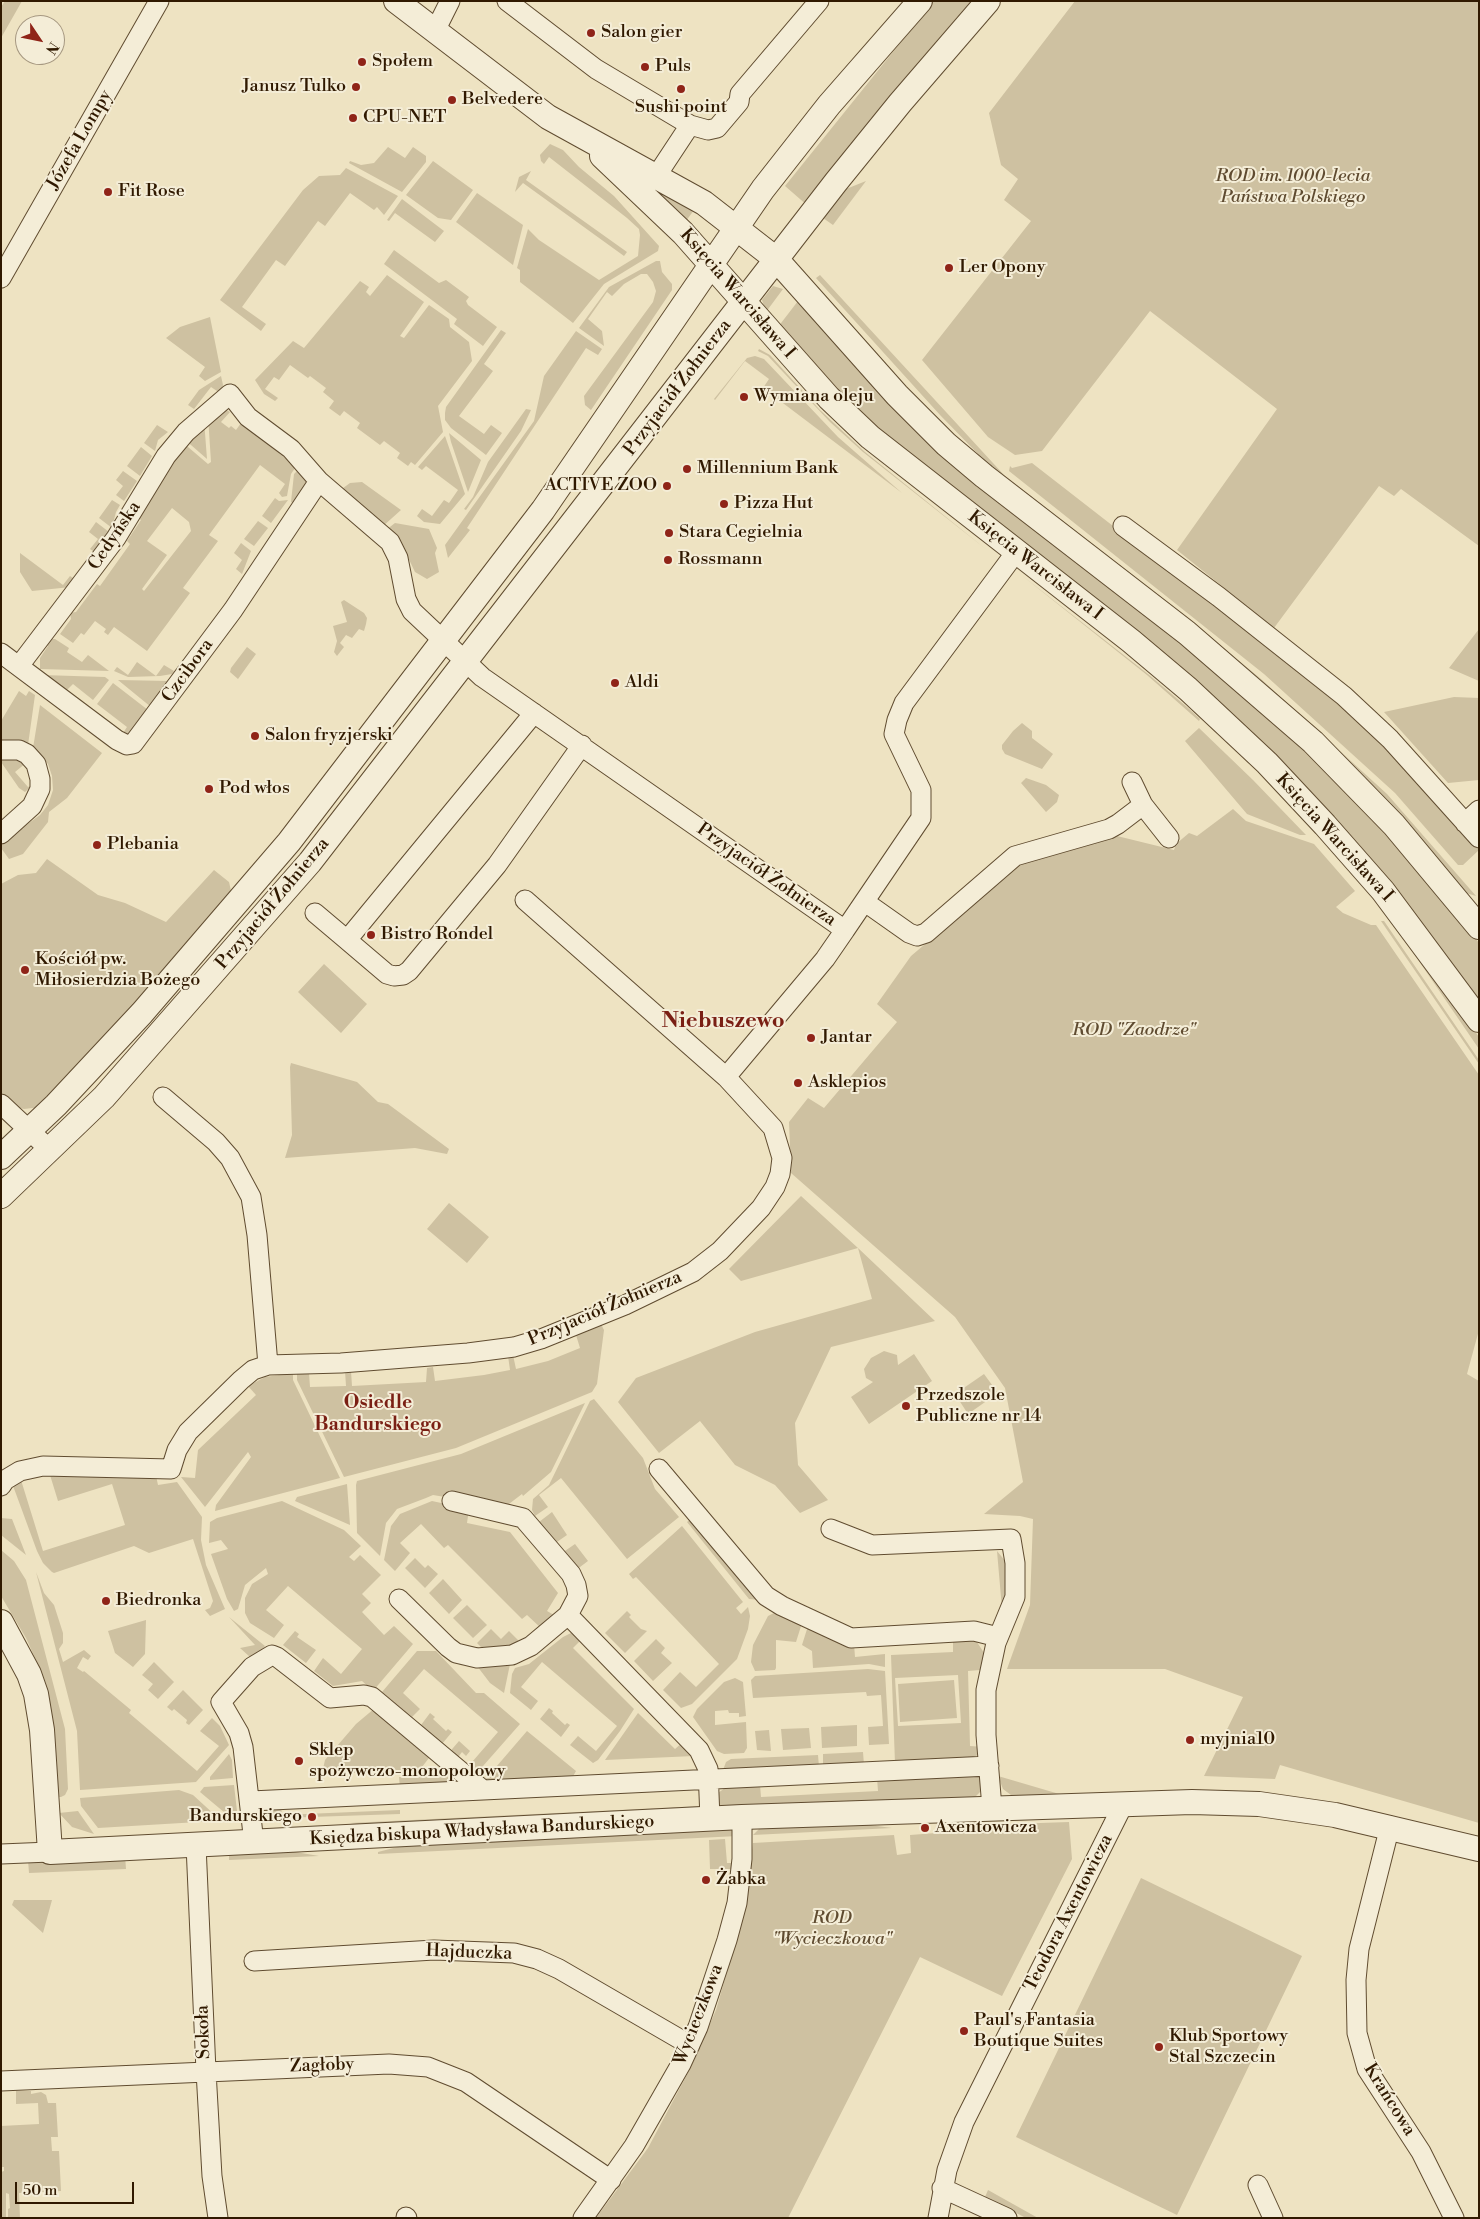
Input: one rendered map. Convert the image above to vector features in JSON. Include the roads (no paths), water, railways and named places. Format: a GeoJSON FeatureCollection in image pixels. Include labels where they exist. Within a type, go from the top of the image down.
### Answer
{"type":"FeatureCollection","features":[{"type":"Feature","properties":{"kind":"street","name":"Józefa Lompy"},"geometry":{"type":"LineString","coordinates":[[1,278],[159,1]]}},
{"type":"Feature","properties":{"kind":"street","name":"Księcia Warcisława I"},"geometry":{"type":"LineString","coordinates":[[396,1],[544,114],[571,131],[657,175],[704,202],[738,227],[776,259],[929,428],[984,476],[1187,633],[1282,713],[1368,798],[1468,903],[1479,927]]}},
{"type":"Feature","properties":{"kind":"street"},"geometry":{"type":"LineString","coordinates":[[435,31],[450,1]]}},
{"type":"Feature","properties":{"kind":"street"},"geometry":{"type":"LineString","coordinates":[[507,1],[596,68],[690,125],[708,130],[717,128],[739,102],[740,94],[819,1]]}},
{"type":"Feature","properties":{"kind":"street","name":"Przyjaciół Żołnierza"},"geometry":{"type":"LineString","coordinates":[[1,1158],[84,1076],[247,892],[444,640],[577,462],[769,182],[824,112],[920,1]]}},
{"type":"Feature","properties":{"kind":"street","name":"Przyjaciół Żołnierza"},"geometry":{"type":"LineString","coordinates":[[1,1196],[104,1097],[264,917],[334,832],[776,259],[900,103],[988,1]]}},
{"type":"Feature","properties":{"kind":"street"},"geometry":{"type":"LineString","coordinates":[[657,175],[690,125]]}},
{"type":"Feature","properties":{"kind":"street","name":"Księcia Warcisława I"},"geometry":{"type":"LineString","coordinates":[[571,131],[636,188],[683,233],[829,398],[870,437],[1160,665],[1266,762],[1326,825],[1383,891],[1479,1020]]}},
{"type":"Feature","properties":{"kind":"street","name":"Cedyńska"},"geometry":{"type":"LineString","coordinates":[[19,666],[116,538],[166,456],[186,432],[230,394],[242,412],[298,456],[319,481]]}},
{"type":"Feature","properties":{"kind":"street"},"geometry":{"type":"LineString","coordinates":[[319,481],[390,542],[398,558],[409,606],[444,640]]}},
{"type":"Feature","properties":{"kind":"street","name":"Czcibora"},"geometry":{"type":"LineString","coordinates":[[19,666],[115,739],[127,744],[133,744],[233,610],[319,481]]}},
{"type":"Feature","properties":{"kind":"street"},"geometry":{"type":"LineString","coordinates":[[1123,526],[1218,597],[1344,696],[1472,817],[1479,838]]}},
{"type":"Feature","properties":{"kind":"street"},"geometry":{"type":"LineString","coordinates":[[845,930],[921,818],[921,790],[894,734],[898,716],[904,703],[1016,552]]}},
{"type":"Feature","properties":{"kind":"street","name":"Przyjaciół Żołnierza"},"geometry":{"type":"LineString","coordinates":[[444,640],[482,677],[845,930],[825,959],[726,1077]]}},
{"type":"Feature","properties":{"kind":"street"},"geometry":{"type":"LineString","coordinates":[[1,653],[19,666]]}},
{"type":"Feature","properties":{"kind":"street"},"geometry":{"type":"LineString","coordinates":[[348,940],[534,713]]}},
{"type":"Feature","properties":{"kind":"street"},"geometry":{"type":"LineString","coordinates":[[315,912],[387,974],[394,976],[403,975],[409,971],[497,865],[582,745]]}},
{"type":"Feature","properties":{"kind":"street"},"geometry":{"type":"LineString","coordinates":[[1,750],[19,750],[27,754],[36,764],[40,789],[32,806],[1,834]]}},
{"type":"Feature","properties":{"kind":"street"},"geometry":{"type":"LineString","coordinates":[[1132,782],[1142,805],[1169,838]]}},
{"type":"Feature","properties":{"kind":"street"},"geometry":{"type":"LineString","coordinates":[[864,902],[908,933],[917,936],[926,933],[1015,856],[1109,829],[1142,805]]}},
{"type":"Feature","properties":{"kind":"street","name":"Przyjaciół Żołnierza"},"geometry":{"type":"LineString","coordinates":[[3,1483],[20,1471],[43,1466],[171,1469],[177,1450],[188,1432],[240,1380],[253,1370],[268,1365],[361,1361],[468,1353],[514,1347],[541,1339],[625,1305],[692,1272],[720,1250],[761,1208],[772,1193],[780,1174],[782,1158],[773,1128],[726,1077],[525,900]]}},
{"type":"Feature","properties":{"kind":"street"},"geometry":{"type":"LineString","coordinates":[[163,1097],[216,1142],[230,1158],[250,1197],[258,1235],[268,1365]]}},
{"type":"Feature","properties":{"kind":"street"},"geometry":{"type":"LineString","coordinates":[[1,1104],[50,1150]]}},
{"type":"Feature","properties":{"kind":"street"},"geometry":{"type":"LineString","coordinates":[[659,1469],[766,1596],[782,1606],[851,1638],[974,1632],[998,1637]]}},
{"type":"Feature","properties":{"kind":"street"},"geometry":{"type":"LineString","coordinates":[[399,1599],[448,1647],[465,1656],[477,1658],[512,1655],[531,1646],[568,1615],[578,1596],[571,1574],[523,1518],[452,1501]]}},
{"type":"Feature","properties":{"kind":"street"},"geometry":{"type":"LineString","coordinates":[[832,1529],[872,1545],[1011,1539],[1015,1563],[1015,1597],[998,1637],[991,1660],[986,1690],[992,1808]]}},
{"type":"Feature","properties":{"kind":"street"},"geometry":{"type":"LineString","coordinates":[[568,1615],[693,1742],[704,1757],[709,1780],[710,1819]]}},
{"type":"Feature","properties":{"kind":"street"},"geometry":{"type":"LineString","coordinates":[[1,1622],[29,1674],[36,1694],[42,1730],[50,1852]]}},
{"type":"Feature","properties":{"kind":"street"},"geometry":{"type":"LineString","coordinates":[[254,1843],[244,1746],[221,1702],[252,1667],[265,1657],[272,1655],[278,1657],[330,1698],[364,1695],[372,1697],[483,1790]]}},
{"type":"Feature","properties":{"kind":"street"},"geometry":{"type":"LineString","coordinates":[[250,1801],[989,1766]]}},
{"type":"Feature","properties":{"kind":"street","name":"Księdza biskupa Władysława Bandurskiego"},"geometry":{"type":"LineString","coordinates":[[1,1854],[254,1843],[742,1817],[1124,1803],[1259,1804],[1334,1815],[1390,1826],[1479,1849]]}},
{"type":"Feature","properties":{"kind":"street","name":"Teodora Axentowicza"},"geometry":{"type":"LineString","coordinates":[[938,2218],[942,2188],[951,2156],[964,2122],[1124,1803]]}},
{"type":"Feature","properties":{"kind":"street","name":"Wycieczkowa"},"geometry":{"type":"LineString","coordinates":[[583,2218],[611,2180],[653,2114],[690,2045],[704,2010],[732,1921],[740,1881],[742,1817]]}},
{"type":"Feature","properties":{"kind":"street","name":"Krańcowa"},"geometry":{"type":"LineString","coordinates":[[1390,1826],[1357,1961],[1357,2033],[1367,2069],[1421,2152],[1454,2218]]}},
{"type":"Feature","properties":{"kind":"street","name":"Sokoła"},"geometry":{"type":"LineString","coordinates":[[196,1845],[212,2176],[218,2218]]}},
{"type":"Feature","properties":{"kind":"street","name":"Hajduczka"},"geometry":{"type":"LineString","coordinates":[[254,1962],[451,1950],[514,1953],[537,1959],[559,1969],[690,2045]]}},
{"type":"Feature","properties":{"kind":"street","name":"Zagłoby"},"geometry":{"type":"LineString","coordinates":[[1,2081],[389,2064],[428,2067],[466,2082],[611,2180]]}},
{"type":"Feature","properties":{"kind":"street"},"geometry":{"type":"LineString","coordinates":[[1258,2185],[1273,2218]]}},
{"type":"Feature","properties":{"kind":"street"},"geometry":{"type":"LineString","coordinates":[[942,2188],[1007,2218]]}},
{"type":"Feature","properties":{"kind":"place","name":"Salon gier"},"geometry":{"type":"Point","coordinates":[591,33]}},
{"type":"Feature","properties":{"kind":"place","name":"Społem"},"geometry":{"type":"Point","coordinates":[362,62]}},
{"type":"Feature","properties":{"kind":"place","name":"Puls"},"geometry":{"type":"Point","coordinates":[645,67]}},
{"type":"Feature","properties":{"kind":"place","name":"Janusz Tulko"},"geometry":{"type":"Point","coordinates":[356,87]}},
{"type":"Feature","properties":{"kind":"place","name":"Sushi point"},"geometry":{"type":"Point","coordinates":[681,89]}},
{"type":"Feature","properties":{"kind":"place","name":"Belvedere"},"geometry":{"type":"Point","coordinates":[452,100]}},
{"type":"Feature","properties":{"kind":"place","name":"CPU-NET"},"geometry":{"type":"Point","coordinates":[353,118]}},
{"type":"Feature","properties":{"kind":"place","name":"Fit Rose"},"geometry":{"type":"Point","coordinates":[108,192]}},
{"type":"Feature","properties":{"kind":"place","name":"Ler Opony"},"geometry":{"type":"Point","coordinates":[949,268]}},
{"type":"Feature","properties":{"kind":"place","name":"Wymiana oleju"},"geometry":{"type":"Point","coordinates":[744,397]}},
{"type":"Feature","properties":{"kind":"place","name":"Millennium Bank"},"geometry":{"type":"Point","coordinates":[687,469]}},
{"type":"Feature","properties":{"kind":"place","name":"ACTIVE ZOO"},"geometry":{"type":"Point","coordinates":[667,486]}},
{"type":"Feature","properties":{"kind":"place","name":"Pizza Hut"},"geometry":{"type":"Point","coordinates":[724,504]}},
{"type":"Feature","properties":{"kind":"place","name":"Stara Cegielnia"},"geometry":{"type":"Point","coordinates":[669,533]}},
{"type":"Feature","properties":{"kind":"place","name":"Rossmann"},"geometry":{"type":"Point","coordinates":[668,560]}},
{"type":"Feature","properties":{"kind":"place","name":"Aldi"},"geometry":{"type":"Point","coordinates":[615,683]}},
{"type":"Feature","properties":{"kind":"place","name":"Salon fryzjerski"},"geometry":{"type":"Point","coordinates":[255,736]}},
{"type":"Feature","properties":{"kind":"place","name":"Pod włos"},"geometry":{"type":"Point","coordinates":[209,789]}},
{"type":"Feature","properties":{"kind":"place","name":"Plebania"},"geometry":{"type":"Point","coordinates":[97,845]}},
{"type":"Feature","properties":{"kind":"place","name":"Bistro Rondel"},"geometry":{"type":"Point","coordinates":[371,935]}},
{"type":"Feature","properties":{"kind":"place","name":"Kościół pw. Miłosierdzia Bożego"},"geometry":{"type":"Point","coordinates":[25,970]}},
{"type":"Feature","properties":{"kind":"place","name":"Jantar"},"geometry":{"type":"Point","coordinates":[811,1038]}},
{"type":"Feature","properties":{"kind":"place","name":"Asklepios"},"geometry":{"type":"Point","coordinates":[798,1083]}},
{"type":"Feature","properties":{"kind":"place","name":"Przedszole Publiczne nr 14"},"geometry":{"type":"Point","coordinates":[906,1406]}},
{"type":"Feature","properties":{"kind":"place","name":"Biedronka"},"geometry":{"type":"Point","coordinates":[106,1601]}},
{"type":"Feature","properties":{"kind":"place","name":"myjnia10"},"geometry":{"type":"Point","coordinates":[1190,1740]}},
{"type":"Feature","properties":{"kind":"place","name":"Sklep spożywczo-monopolowy"},"geometry":{"type":"Point","coordinates":[299,1761]}},
{"type":"Feature","properties":{"kind":"place","name":"Bandurskiego"},"geometry":{"type":"Point","coordinates":[312,1817]}},
{"type":"Feature","properties":{"kind":"place","name":"Axentowicza"},"geometry":{"type":"Point","coordinates":[925,1828]}},
{"type":"Feature","properties":{"kind":"place","name":"Żabka"},"geometry":{"type":"Point","coordinates":[706,1880]}},
{"type":"Feature","properties":{"kind":"place","name":"Paul's Fantasia Boutique Suites"},"geometry":{"type":"Point","coordinates":[964,2031]}},
{"type":"Feature","properties":{"kind":"place","name":"Klub Sportowy Stal Szczecin"},"geometry":{"type":"Point","coordinates":[1159,2047]}},
{"type":"Feature","properties":{"kind":"district","name":"Niebuszewo"},"geometry":{"type":"Point","coordinates":[723,1022]}},
{"type":"Feature","properties":{"kind":"district","name":"Osiedle Bandurskiego"},"geometry":{"type":"Point","coordinates":[378,1414]}},
{"type":"Feature","properties":{"kind":"park label","name":"ROD im. 1000-lecia Państwa Polskiego"},"geometry":{"type":"Point","coordinates":[1293,187]}},
{"type":"Feature","properties":{"kind":"park label","name":"ROD \"Zaodrze\""},"geometry":{"type":"Point","coordinates":[1134,1031]}},
{"type":"Feature","properties":{"kind":"park label","name":"ROD \"Wycieczkowa\""},"geometry":{"type":"Point","coordinates":[832,1929]}}]}
